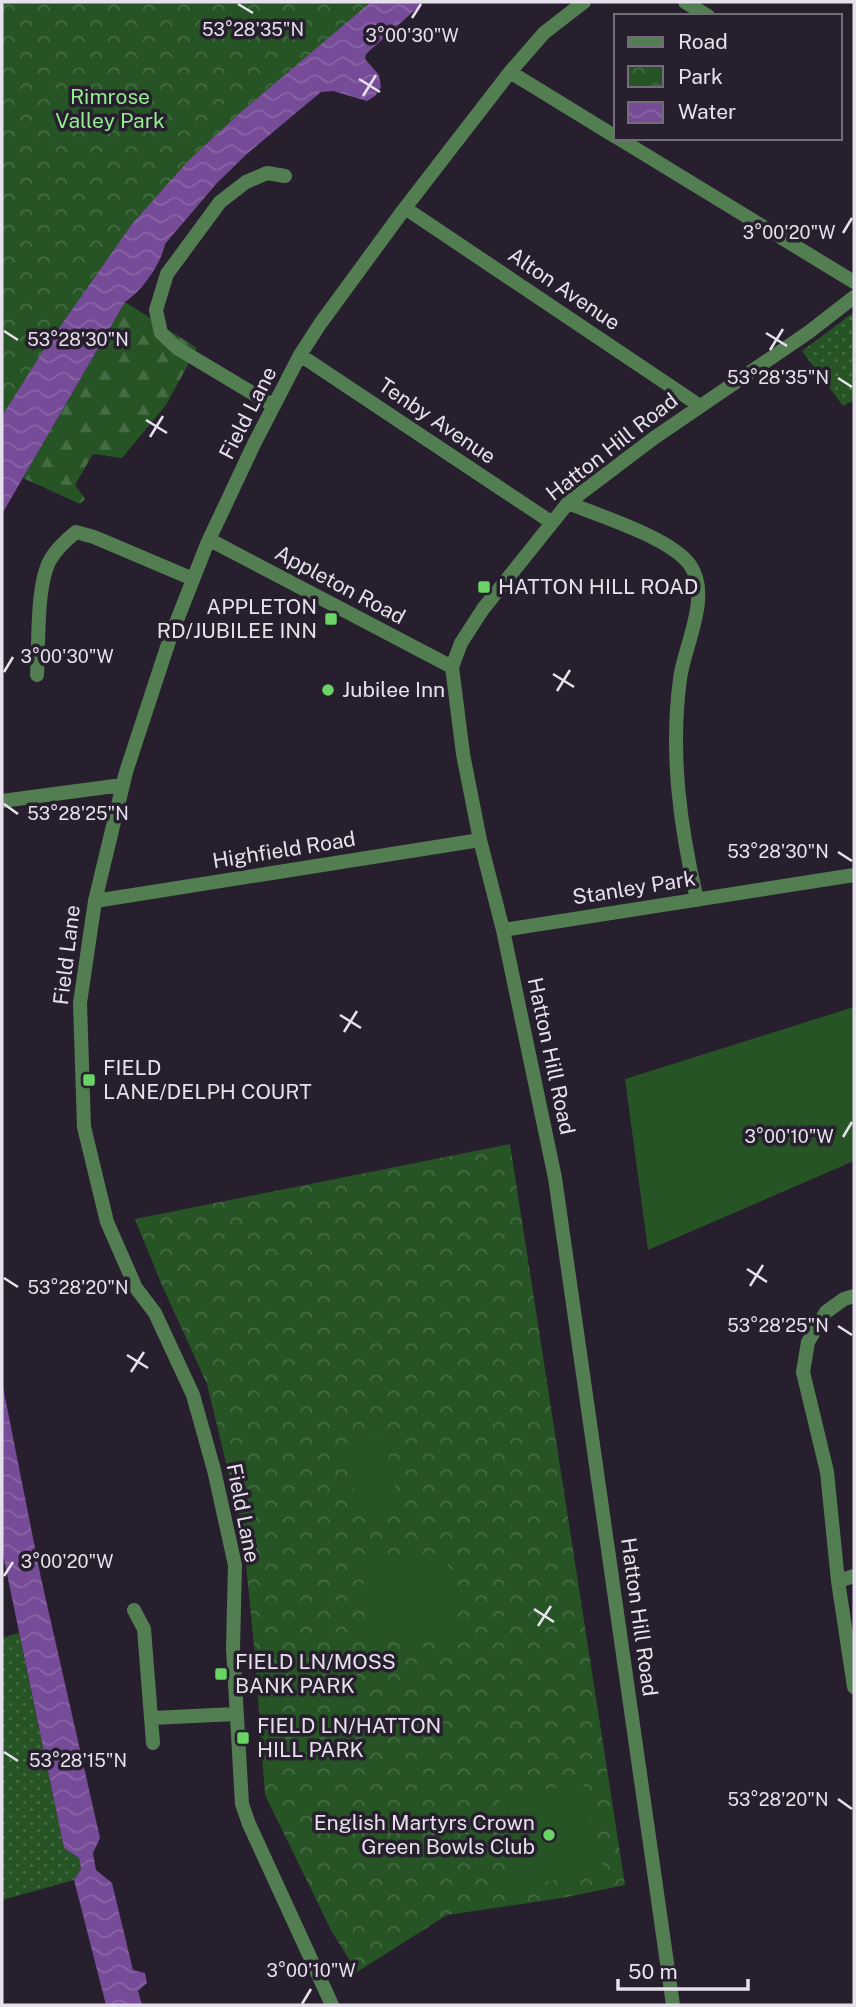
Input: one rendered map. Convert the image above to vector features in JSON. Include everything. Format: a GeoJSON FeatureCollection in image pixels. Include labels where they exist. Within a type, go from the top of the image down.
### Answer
{"type":"FeatureCollection","features":[{"type":"Feature","properties":{"kind":"street","name":"Field Lane"},"geometry":{"type":"LineString","coordinates":[[332,2005],[248,1824],[240,1784],[235,1714],[235,1565],[214,1471],[193,1395],[155,1313],[136,1288],[107,1222],[85,1127],[80,1003],[95,901],[122,785],[170,638],[193,579],[274,406],[300,355],[320,324],[509,72],[544,33],[584,2]]}},
{"type":"Feature","properties":{"kind":"street"},"geometry":{"type":"LineString","coordinates":[[685,2],[705,14]]}},
{"type":"Feature","properties":{"kind":"street"},"geometry":{"type":"LineString","coordinates":[[509,72],[614,136]]}},
{"type":"Feature","properties":{"kind":"street"},"geometry":{"type":"LineString","coordinates":[[620,140],[854,282]]}},
{"type":"Feature","properties":{"kind":"street"},"geometry":{"type":"LineString","coordinates":[[274,406],[177,348],[161,333],[156,310],[167,274],[220,202],[246,182],[267,173],[285,176]]}},
{"type":"Feature","properties":{"kind":"street","name":"Alton Avenue"},"geometry":{"type":"LineString","coordinates":[[405,208],[700,406]]}},
{"type":"Feature","properties":{"kind":"street","name":"Hatton Hill Road"},"geometry":{"type":"LineString","coordinates":[[673,2005],[555,1178],[503,930],[480,840],[463,754],[452,667],[461,643],[483,609],[568,503],[614,467],[799,339],[854,297]]}},
{"type":"Feature","properties":{"kind":"street","name":"Tenby Avenue"},"geometry":{"type":"LineString","coordinates":[[300,355],[551,522]]}},
{"type":"Feature","properties":{"kind":"street"},"geometry":{"type":"LineString","coordinates":[[568,503],[662,542],[690,566],[696,579],[698,594],[695,624],[680,677],[676,732],[678,797],[684,847],[697,900]]}},
{"type":"Feature","properties":{"kind":"street"},"geometry":{"type":"LineString","coordinates":[[37,675],[41,595],[49,562],[64,541],[76,532],[193,579]]}},
{"type":"Feature","properties":{"kind":"street","name":"Appleton Road"},"geometry":{"type":"LineString","coordinates":[[210,540],[452,667]]}},
{"type":"Feature","properties":{"kind":"street"},"geometry":{"type":"LineString","coordinates":[[2,801],[122,785]]}},
{"type":"Feature","properties":{"kind":"street","name":"Highfield Road"},"geometry":{"type":"LineString","coordinates":[[95,901],[480,840]]}},
{"type":"Feature","properties":{"kind":"street","name":"Stanley Park"},"geometry":{"type":"LineString","coordinates":[[503,930],[854,875]]}},
{"type":"Feature","properties":{"kind":"street"},"geometry":{"type":"LineString","coordinates":[[854,1296],[844,1299],[826,1312],[808,1342],[803,1372],[827,1472],[838,1581],[854,1687]]}},
{"type":"Feature","properties":{"kind":"street"},"geometry":{"type":"LineString","coordinates":[[838,1581],[854,1576]]}},
{"type":"Feature","properties":{"kind":"street"},"geometry":{"type":"LineString","coordinates":[[134,1609],[144,1629],[153,1743]]}},
{"type":"Feature","properties":{"kind":"street"},"geometry":{"type":"LineString","coordinates":[[152,1718],[235,1714]]}},
{"type":"Feature","properties":{"kind":"green space","name":"Rimrose Valley Park"},"geometry":{"type":"Polygon","coordinates":[[[2,2],[399,2],[192,180],[2,453],[2,2]]]}},
{"type":"Feature","properties":{"kind":"green space"},"geometry":{"type":"Polygon","coordinates":[[[125,302],[197,348],[166,405],[122,458],[93,454],[75,485],[85,499],[80,504],[23,478],[125,302]]]}},
{"type":"Feature","properties":{"kind":"green space"},"geometry":{"type":"Polygon","coordinates":[[[854,312],[854,400],[843,406],[802,351],[854,312]]]}},
{"type":"Feature","properties":{"kind":"green space"},"geometry":{"type":"Polygon","coordinates":[[[854,1007],[854,1161],[648,1250],[625,1079],[854,1007]]]}},
{"type":"Feature","properties":{"kind":"green space"},"geometry":{"type":"Polygon","coordinates":[[[510,1144],[625,1885],[562,1898],[447,1915],[357,1972],[331,1930],[265,1795],[243,1533],[207,1384],[135,1219],[510,1144]]]}},
{"type":"Feature","properties":{"kind":"green space"},"geometry":{"type":"Polygon","coordinates":[[[384,1437],[399,1504],[358,1513],[346,1443],[384,1437]]]}},
{"type":"Feature","properties":{"kind":"green space"},"geometry":{"type":"Polygon","coordinates":[[[446,1553],[457,1638],[370,1642],[361,1558],[446,1553]]]}},
{"type":"Feature","properties":{"kind":"green space"},"geometry":{"type":"Polygon","coordinates":[[[19,1633],[64,1848],[79,1858],[81,1869],[74,1880],[2,1900],[2,1638],[19,1633]]]}},
{"type":"Feature","properties":{"kind":"green space","name":"English Martyrs Crown Green Bowls Club"},"geometry":{"type":"Polygon","coordinates":[[[583,1783],[604,1874],[509,1886],[499,1797],[583,1783]]]}},
{"type":"Feature","properties":{"kind":"water"},"geometry":{"type":"Polygon","coordinates":[[[371,2],[424,2],[366,54],[365,59],[379,75],[381,87],[375,96],[367,101],[333,91],[321,92],[248,153],[217,183],[165,244],[155,268],[144,284],[125,302],[2,514],[2,416],[43,351],[132,224],[189,160],[241,112],[371,2]]]}},
{"type":"Feature","properties":{"kind":"water"},"geometry":{"type":"Polygon","coordinates":[[[2,1382],[41,1578],[100,1838],[93,1853],[96,1870],[112,1883],[133,1970],[145,1973],[147,1983],[138,1991],[142,2005],[106,2005],[74,1880],[81,1869],[79,1858],[64,1848],[2,1550],[2,1382]]]}},
{"type":"Feature","properties":{"kind":"place","name":"HATTON HILL ROAD"},"geometry":{"type":"Point","coordinates":[484,587]}},
{"type":"Feature","properties":{"kind":"place","name":"APPLETON RD/JUBILEE INN"},"geometry":{"type":"Point","coordinates":[331,619]}},
{"type":"Feature","properties":{"kind":"place","name":"Jubilee Inn"},"geometry":{"type":"Point","coordinates":[328,690]}},
{"type":"Feature","properties":{"kind":"place","name":"FIELD LANE/DELPH COURT"},"geometry":{"type":"Point","coordinates":[89,1080]}},
{"type":"Feature","properties":{"kind":"place","name":"FIELD LN/MOSS BANK PARK"},"geometry":{"type":"Point","coordinates":[221,1674]}},
{"type":"Feature","properties":{"kind":"place","name":"FIELD LN/HATTON HILL PARK"},"geometry":{"type":"Point","coordinates":[243,1738]}},
{"type":"Feature","properties":{"kind":"place","name":"English Martyrs Crown Green Bowls Club"},"geometry":{"type":"Point","coordinates":[549,1835]}}]}
